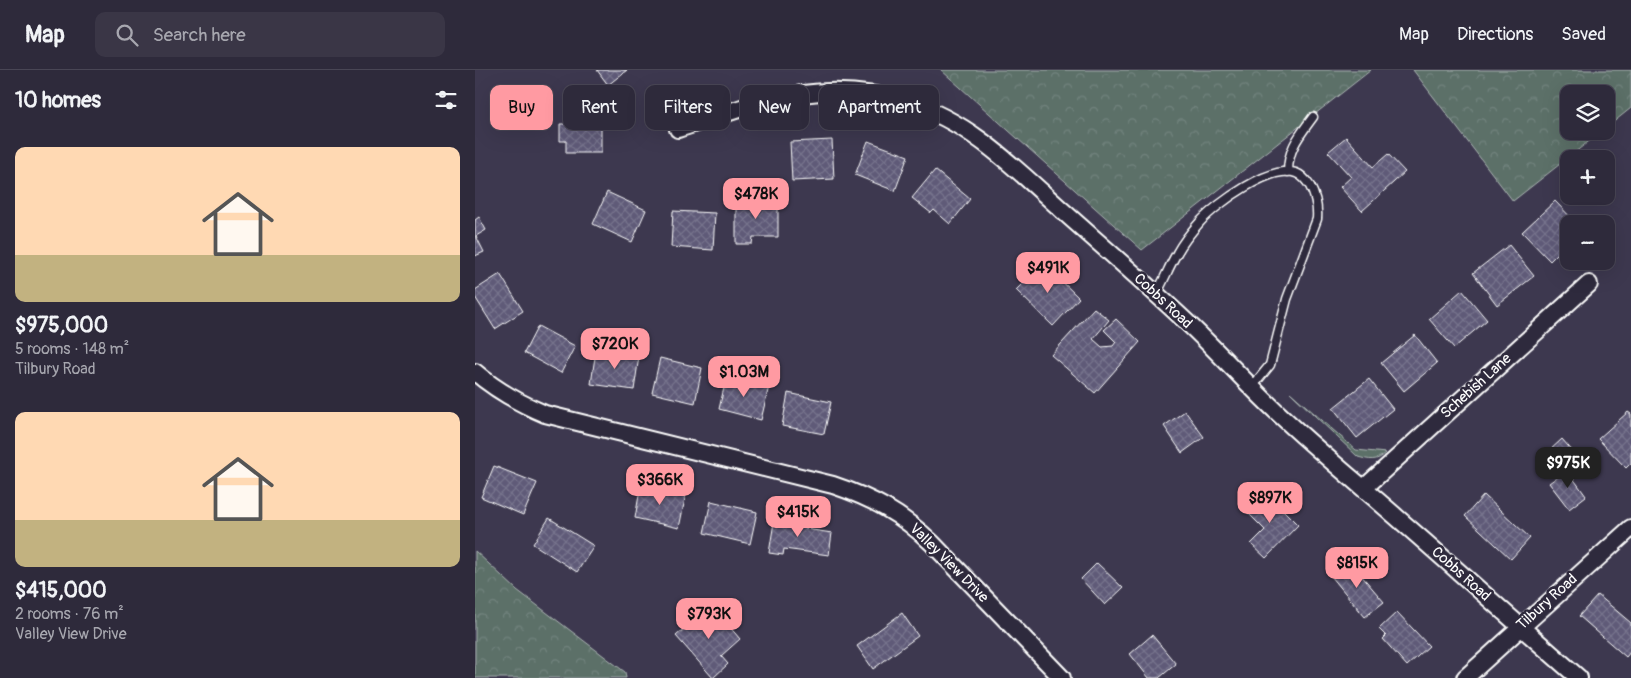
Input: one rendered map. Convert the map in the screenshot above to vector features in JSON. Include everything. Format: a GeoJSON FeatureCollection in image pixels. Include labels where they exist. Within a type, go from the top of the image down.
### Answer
{"type":"FeatureCollection","features":[{"type":"Feature","properties":{"kind":"street","name":"Cobbs Road"},"geometry":{"type":"LineString","coordinates":[[730,112],[787,95],[837,91],[863,93],[910,103],[934,112],[976,136],[1156,294],[1305,438],[1579,678]]}},
{"type":"Feature","properties":{"kind":"street","name":"Schebish Lane"},"geometry":{"type":"LineString","coordinates":[[1364,488],[1589,284]]}},
{"type":"Feature","properties":{"kind":"street","name":"Valley View Drive"},"geometry":{"type":"LineString","coordinates":[[475,372],[501,392],[545,414],[833,486],[858,494],[888,508],[917,528],[1062,678]]}},
{"type":"Feature","properties":{"kind":"street","name":"Tilbury Road"},"geometry":{"type":"LineString","coordinates":[[1465,678],[1631,528]]}},
{"type":"Feature","properties":{"kind":"lane"},"geometry":{"type":"LineString","coordinates":[[1287,172],[1291,150],[1313,117]]}},
{"type":"Feature","properties":{"kind":"lane"},"geometry":{"type":"LineString","coordinates":[[1156,294],[1183,243],[1214,208],[1249,185],[1277,174],[1287,172],[1301,176],[1309,184],[1316,197],[1318,207],[1317,218],[1284,308],[1270,365],[1252,387]]}},
{"type":"Feature","properties":{"kind":"green space"},"geometry":{"type":"Polygon","coordinates":[[[941,70],[1371,70],[1142,250],[941,70]]]}},
{"type":"Feature","properties":{"kind":"green space"},"geometry":{"type":"Polygon","coordinates":[[[1413,70],[1631,70],[1631,108],[1615,121],[1615,85],[1560,85],[1560,140],[1591,140],[1578,150],[1560,150],[1560,164],[1513,201],[1413,70]]]}},
{"type":"Feature","properties":{"kind":"green space"},"geometry":{"type":"Polygon","coordinates":[[[1290,392],[1356,450],[1386,453],[1379,458],[1373,459],[1358,457],[1290,392]]]}},
{"type":"Feature","properties":{"kind":"green space"},"geometry":{"type":"Polygon","coordinates":[[[475,551],[517,590],[625,672],[626,678],[475,678],[475,551]]]}},
{"type":"Feature","properties":{"kind":"building"},"geometry":{"type":"Polygon","coordinates":[[[597,70],[627,70],[608,85],[597,70]]]}},
{"type":"Feature","properties":{"kind":"building"},"geometry":{"type":"Polygon","coordinates":[[[560,124],[563,124],[563,130],[601,130],[601,153],[566,153],[566,141],[560,141],[560,124]]]}},
{"type":"Feature","properties":{"kind":"building"},"geometry":{"type":"Polygon","coordinates":[[[1346,137],[1373,167],[1388,154],[1405,172],[1362,211],[1340,187],[1351,177],[1328,152],[1346,137]]]}},
{"type":"Feature","properties":{"kind":"building"},"geometry":{"type":"Polygon","coordinates":[[[832,140],[834,179],[792,181],[790,142],[832,140]]]}},
{"type":"Feature","properties":{"kind":"building"},"geometry":{"type":"Polygon","coordinates":[[[868,141],[908,156],[895,191],[855,175],[868,141]]]}},
{"type":"Feature","properties":{"kind":"building"},"geometry":{"type":"Polygon","coordinates":[[[935,170],[970,199],[950,224],[934,210],[931,213],[912,198],[935,170]]]}},
{"type":"Feature","properties":{"kind":"building"},"geometry":{"type":"Polygon","coordinates":[[[607,192],[646,210],[632,242],[593,224],[607,192]]]}},
{"type":"Feature","properties":{"kind":"building"},"geometry":{"type":"Polygon","coordinates":[[[736,200],[778,200],[778,237],[753,237],[752,244],[736,244],[736,200]]]}},
{"type":"Feature","properties":{"kind":"building"},"geometry":{"type":"Polygon","coordinates":[[[1555,201],[1568,215],[1560,215],[1560,251],[1550,261],[1522,232],[1555,201]]]}},
{"type":"Feature","properties":{"kind":"building"},"geometry":{"type":"Polygon","coordinates":[[[673,211],[715,213],[713,250],[671,247],[673,211]]]}},
{"type":"Feature","properties":{"kind":"building"},"geometry":{"type":"Polygon","coordinates":[[[479,217],[486,230],[476,236],[484,252],[475,256],[475,220],[479,217]]]}},
{"type":"Feature","properties":{"kind":"building"},"geometry":{"type":"Polygon","coordinates":[[[1509,245],[1534,276],[1497,305],[1473,273],[1509,245]]]}},
{"type":"Feature","properties":{"kind":"building"},"geometry":{"type":"Polygon","coordinates":[[[1043,263],[1079,298],[1053,326],[1016,290],[1043,263]]]}},
{"type":"Feature","properties":{"kind":"building"},"geometry":{"type":"Polygon","coordinates":[[[500,274],[523,311],[495,329],[475,297],[475,290],[500,274]]]}},
{"type":"Feature","properties":{"kind":"building"},"geometry":{"type":"Polygon","coordinates":[[[1462,290],[1487,320],[1454,348],[1429,319],[1462,290]]]}},
{"type":"Feature","properties":{"kind":"building"},"geometry":{"type":"Polygon","coordinates":[[[1094,308],[1109,320],[1093,339],[1102,347],[1113,346],[1116,342],[1104,330],[1116,319],[1140,342],[1095,393],[1051,355],[1094,308]]]}},
{"type":"Feature","properties":{"kind":"building"},"geometry":{"type":"Polygon","coordinates":[[[538,326],[575,346],[561,373],[524,353],[538,326]]]}},
{"type":"Feature","properties":{"kind":"building"},"geometry":{"type":"Polygon","coordinates":[[[1415,335],[1437,363],[1404,391],[1381,363],[1415,335]]]}},
{"type":"Feature","properties":{"kind":"building"},"geometry":{"type":"Polygon","coordinates":[[[596,350],[639,356],[634,390],[591,384],[596,350]]]}},
{"type":"Feature","properties":{"kind":"building"},"geometry":{"type":"Polygon","coordinates":[[[660,358],[702,368],[695,403],[652,393],[660,358]]]}},
{"type":"Feature","properties":{"kind":"building"},"geometry":{"type":"Polygon","coordinates":[[[727,375],[769,386],[761,420],[719,409],[727,375]]]}},
{"type":"Feature","properties":{"kind":"building"},"geometry":{"type":"Polygon","coordinates":[[[1369,379],[1393,409],[1357,438],[1333,408],[1369,379]]]}},
{"type":"Feature","properties":{"kind":"building"},"geometry":{"type":"Polygon","coordinates":[[[788,393],[831,402],[824,434],[782,426],[788,393]]]}},
{"type":"Feature","properties":{"kind":"building"},"geometry":{"type":"Polygon","coordinates":[[[1185,411],[1204,437],[1182,453],[1164,426],[1185,411]]]}},
{"type":"Feature","properties":{"kind":"building"},"geometry":{"type":"Polygon","coordinates":[[[1628,412],[1631,414],[1631,463],[1626,468],[1598,439],[1628,412]]]}},
{"type":"Feature","properties":{"kind":"building"},"geometry":{"type":"Polygon","coordinates":[[[1562,439],[1575,454],[1562,465],[1549,451],[1562,439]]]}},
{"type":"Feature","properties":{"kind":"building"},"geometry":{"type":"Polygon","coordinates":[[[494,466],[537,483],[523,515],[481,497],[494,466]]]}},
{"type":"Feature","properties":{"kind":"building"},"geometry":{"type":"Polygon","coordinates":[[[1567,470],[1586,496],[1569,509],[1549,483],[1567,470]]]}},
{"type":"Feature","properties":{"kind":"building"},"geometry":{"type":"Polygon","coordinates":[[[641,484],[686,494],[679,528],[635,518],[641,484]]]}},
{"type":"Feature","properties":{"kind":"building"},"geometry":{"type":"Polygon","coordinates":[[[1265,492],[1298,525],[1266,558],[1251,544],[1265,530],[1246,511],[1265,492]]]}},
{"type":"Feature","properties":{"kind":"building"},"geometry":{"type":"Polygon","coordinates":[[[1484,495],[1530,538],[1511,559],[1465,516],[1484,495]]]}},
{"type":"Feature","properties":{"kind":"building"},"geometry":{"type":"Polygon","coordinates":[[[711,501],[757,512],[750,544],[704,533],[711,501]]]}},
{"type":"Feature","properties":{"kind":"building"},"geometry":{"type":"Polygon","coordinates":[[[775,516],[807,521],[806,529],[832,533],[829,555],[784,549],[783,555],[769,553],[775,516]]]}},
{"type":"Feature","properties":{"kind":"building"},"geometry":{"type":"Polygon","coordinates":[[[549,518],[594,546],[577,572],[533,544],[549,518]]]}},
{"type":"Feature","properties":{"kind":"building"},"geometry":{"type":"Polygon","coordinates":[[[1349,561],[1384,602],[1365,617],[1331,576],[1349,561]]]}},
{"type":"Feature","properties":{"kind":"building"},"geometry":{"type":"Polygon","coordinates":[[[1097,563],[1123,588],[1105,605],[1081,579],[1097,563]]]}},
{"type":"Feature","properties":{"kind":"building"},"geometry":{"type":"Polygon","coordinates":[[[1598,595],[1631,623],[1631,651],[1626,657],[1579,616],[1598,595]]]}},
{"type":"Feature","properties":{"kind":"building"},"geometry":{"type":"Polygon","coordinates":[[[711,605],[740,639],[721,656],[728,664],[713,678],[676,636],[711,605]]]}},
{"type":"Feature","properties":{"kind":"building"},"geometry":{"type":"Polygon","coordinates":[[[1397,612],[1429,646],[1407,666],[1383,639],[1386,636],[1379,629],[1397,612]]]}},
{"type":"Feature","properties":{"kind":"building"},"geometry":{"type":"Polygon","coordinates":[[[902,613],[918,636],[873,669],[857,646],[902,613]]]}},
{"type":"Feature","properties":{"kind":"building"},"geometry":{"type":"Polygon","coordinates":[[[1152,635],[1176,664],[1159,678],[1149,678],[1130,654],[1152,635]]]}}]}
